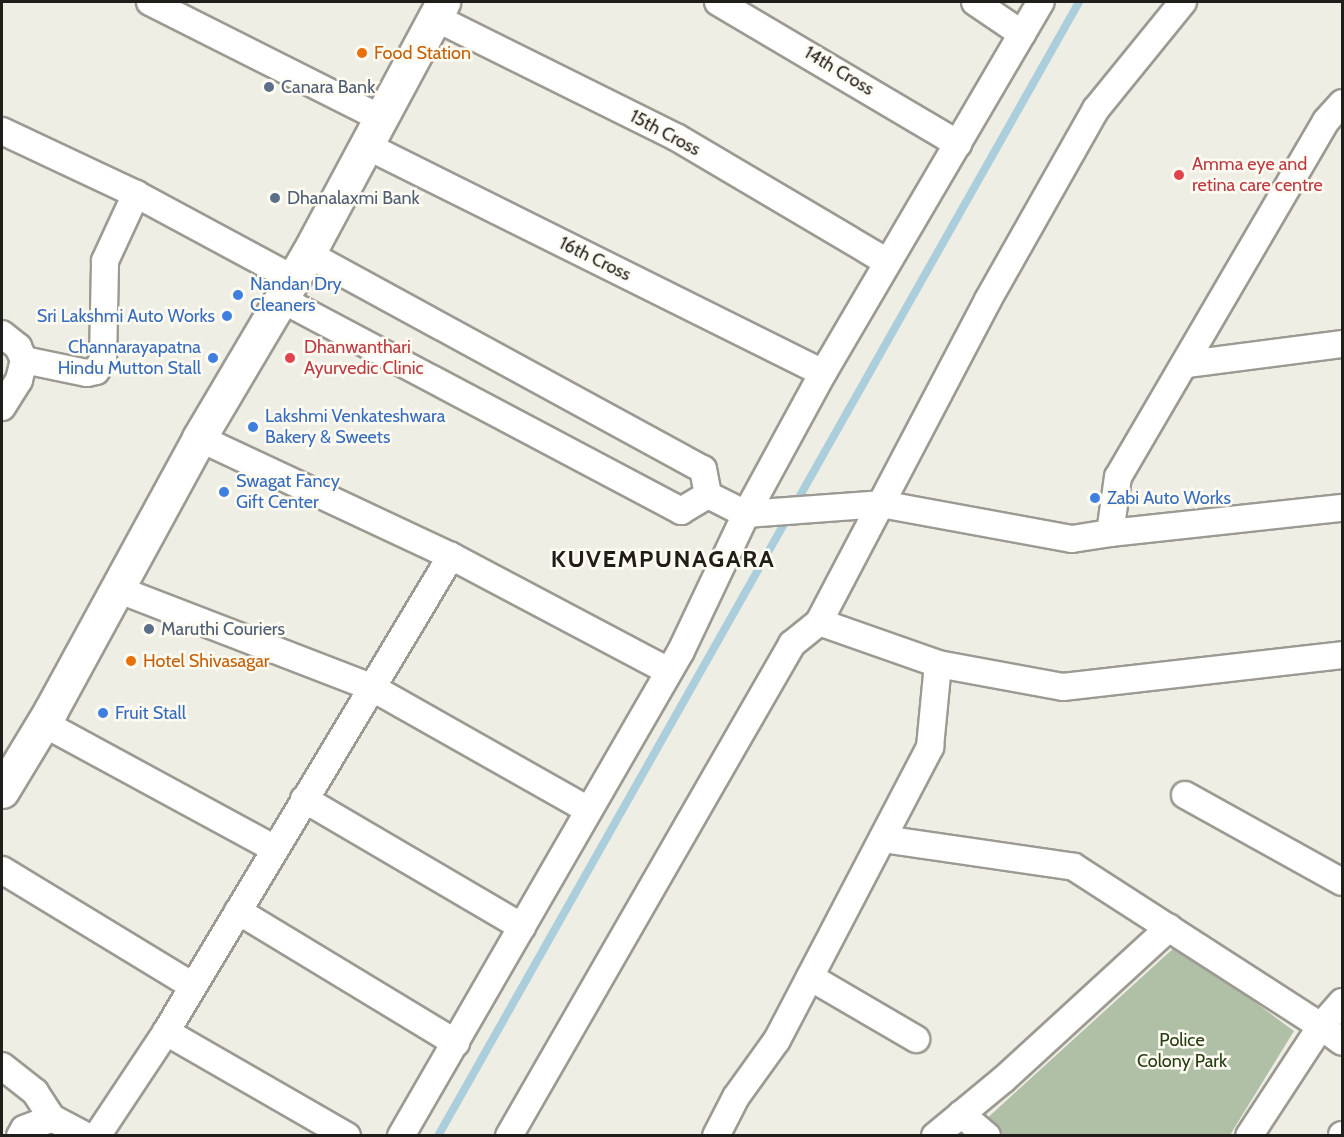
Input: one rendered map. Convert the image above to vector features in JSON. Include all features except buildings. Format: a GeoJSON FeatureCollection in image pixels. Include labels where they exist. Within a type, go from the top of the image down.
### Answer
{"type":"FeatureCollection","features":[{"type":"Feature","properties":{"kind":"street","name":"16th Cross"},"geometry":{"type":"LineString","coordinates":[[150,2],[374,132],[823,373]]}},
{"type":"Feature","properties":{"kind":"street","name":"14th Cross"},"geometry":{"type":"LineString","coordinates":[[718,2],[958,144]]}},
{"type":"Feature","properties":{"kind":"street"},"geometry":{"type":"LineString","coordinates":[[975,2],[1022,34]]}},
{"type":"Feature","properties":{"kind":"street"},"geometry":{"type":"LineString","coordinates":[[401,1136],[757,512],[823,373],[1041,2]]}},
{"type":"Feature","properties":{"kind":"street"},"geometry":{"type":"LineString","coordinates":[[509,1136],[792,644],[819,622],[988,300],[1096,109],[1183,2]]}},
{"type":"Feature","properties":{"kind":"street"},"geometry":{"type":"LineString","coordinates":[[2,791],[43,723],[200,438],[294,277],[439,10]]}},
{"type":"Feature","properties":{"kind":"street","name":"15th Cross"},"geometry":{"type":"LineString","coordinates":[[439,10],[676,137],[887,262]]}},
{"type":"Feature","properties":{"kind":"street"},"geometry":{"type":"LineString","coordinates":[[1110,533],[1118,477],[1188,364],[1326,121],[1342,103]]}},
{"type":"Feature","properties":{"kind":"street"},"geometry":{"type":"LineString","coordinates":[[2,131],[136,194],[294,277],[703,469],[708,495]]}},
{"type":"Feature","properties":{"kind":"street"},"geometry":{"type":"LineString","coordinates":[[24,360],[87,373],[96,370],[103,360],[105,261],[136,194]]}},
{"type":"Feature","properties":{"kind":"street"},"geometry":{"type":"LineString","coordinates":[[294,277],[681,511],[708,495],[757,512],[853,504],[881,504],[1072,539],[1342,508]]}},
{"type":"Feature","properties":{"kind":"street"},"geometry":{"type":"LineString","coordinates":[[2,334],[18,347],[24,360],[19,380],[2,407]]}},
{"type":"Feature","properties":{"kind":"street"},"geometry":{"type":"LineString","coordinates":[[1188,364],[1342,344]]}},
{"type":"Feature","properties":{"kind":"street"},"geometry":{"type":"LineString","coordinates":[[200,438],[451,556],[668,671]]}},
{"type":"Feature","properties":{"kind":"street"},"geometry":{"type":"LineString","coordinates":[[97,1136],[166,1032],[370,687],[451,556]]}},
{"type":"Feature","properties":{"kind":"street"},"geometry":{"type":"LineString","coordinates":[[117,589],[370,687],[587,809]]}},
{"type":"Feature","properties":{"kind":"street"},"geometry":{"type":"LineString","coordinates":[[819,622],[938,664],[1063,687],[1342,655]]}},
{"type":"Feature","properties":{"kind":"street"},"geometry":{"type":"LineString","coordinates":[[716,1136],[736,1097],[777,1040],[930,747],[938,664]]}},
{"type":"Feature","properties":{"kind":"street"},"geometry":{"type":"LineString","coordinates":[[43,723],[275,849]]}},
{"type":"Feature","properties":{"kind":"street"},"geometry":{"type":"LineString","coordinates":[[1185,795],[1342,882]]}},
{"type":"Feature","properties":{"kind":"street"},"geometry":{"type":"LineString","coordinates":[[304,799],[522,927]]}},
{"type":"Feature","properties":{"kind":"street"},"geometry":{"type":"LineString","coordinates":[[883,840],[1074,867],[1321,1026],[1342,1042]]}},
{"type":"Feature","properties":{"kind":"street"},"geometry":{"type":"LineString","coordinates":[[2,870],[193,986]]}},
{"type":"Feature","properties":{"kind":"street"},"geometry":{"type":"LineString","coordinates":[[238,911],[456,1043]]}},
{"type":"Feature","properties":{"kind":"street"},"geometry":{"type":"LineString","coordinates":[[935,1136],[1169,928]]}},
{"type":"Feature","properties":{"kind":"street"},"geometry":{"type":"LineString","coordinates":[[810,977],[916,1039]]}},
{"type":"Feature","properties":{"kind":"street"},"geometry":{"type":"LineString","coordinates":[[1249,1136],[1321,1026],[1342,1002]]}},
{"type":"Feature","properties":{"kind":"street"},"geometry":{"type":"LineString","coordinates":[[166,1032],[347,1136]]}},
{"type":"Feature","properties":{"kind":"street"},"geometry":{"type":"LineString","coordinates":[[2,1066],[35,1092],[52,1118],[86,1136]]}},
{"type":"Feature","properties":{"kind":"street"},"geometry":{"type":"LineString","coordinates":[[961,1114],[987,1136]]}},
{"type":"Feature","properties":{"kind":"street"},"geometry":{"type":"LineString","coordinates":[[20,1136],[24,1129],[52,1118]]}},
{"type":"Feature","properties":{"kind":"green space","name":"Police Colony Park"},"geometry":{"type":"Polygon","coordinates":[[[1177,945],[1294,1031],[1230,1135],[1004,1135],[984,1121],[1177,945]]]}},
{"type":"Feature","properties":{"kind":"waterway"},"geometry":{"type":"LineString","coordinates":[[438,1136],[1079,2]]}},
{"type":"Feature","properties":{"kind":"place","name":"Food Station"},"geometry":{"type":"Point","coordinates":[362,53]}},
{"type":"Feature","properties":{"kind":"place","name":"Canara Bank"},"geometry":{"type":"Point","coordinates":[269,87]}},
{"type":"Feature","properties":{"kind":"place","name":"Amma eye and retina care centre"},"geometry":{"type":"Point","coordinates":[1179,175]}},
{"type":"Feature","properties":{"kind":"place","name":"Dhanalaxmi Bank"},"geometry":{"type":"Point","coordinates":[275,198]}},
{"type":"Feature","properties":{"kind":"place","name":"Nandan Dry Cleaners"},"geometry":{"type":"Point","coordinates":[238,295]}},
{"type":"Feature","properties":{"kind":"place","name":"Sri Lakshmi Auto Works"},"geometry":{"type":"Point","coordinates":[227,316]}},
{"type":"Feature","properties":{"kind":"place","name":"Channarayapatna Hindu Mutton Stall"},"geometry":{"type":"Point","coordinates":[213,358]}},
{"type":"Feature","properties":{"kind":"place","name":"Dhanwanthari Ayurvedic Clinic"},"geometry":{"type":"Point","coordinates":[290,358]}},
{"type":"Feature","properties":{"kind":"place","name":"Lakshmi Venkateshwara Bakery & Sweets"},"geometry":{"type":"Point","coordinates":[253,427]}},
{"type":"Feature","properties":{"kind":"place","name":"Swagat Fancy Gift Center"},"geometry":{"type":"Point","coordinates":[224,492]}},
{"type":"Feature","properties":{"kind":"place","name":"Zabi Auto Works"},"geometry":{"type":"Point","coordinates":[1095,498]}},
{"type":"Feature","properties":{"kind":"place","name":"Maruthi Couriers"},"geometry":{"type":"Point","coordinates":[149,629]}},
{"type":"Feature","properties":{"kind":"place","name":"Hotel Shivasagar"},"geometry":{"type":"Point","coordinates":[131,661]}},
{"type":"Feature","properties":{"kind":"place","name":"Fruit Stall"},"geometry":{"type":"Point","coordinates":[103,713]}},
{"type":"Feature","properties":{"kind":"district","name":"KUVEMPUNAGARA"},"geometry":{"type":"Point","coordinates":[663,559]}}]}
